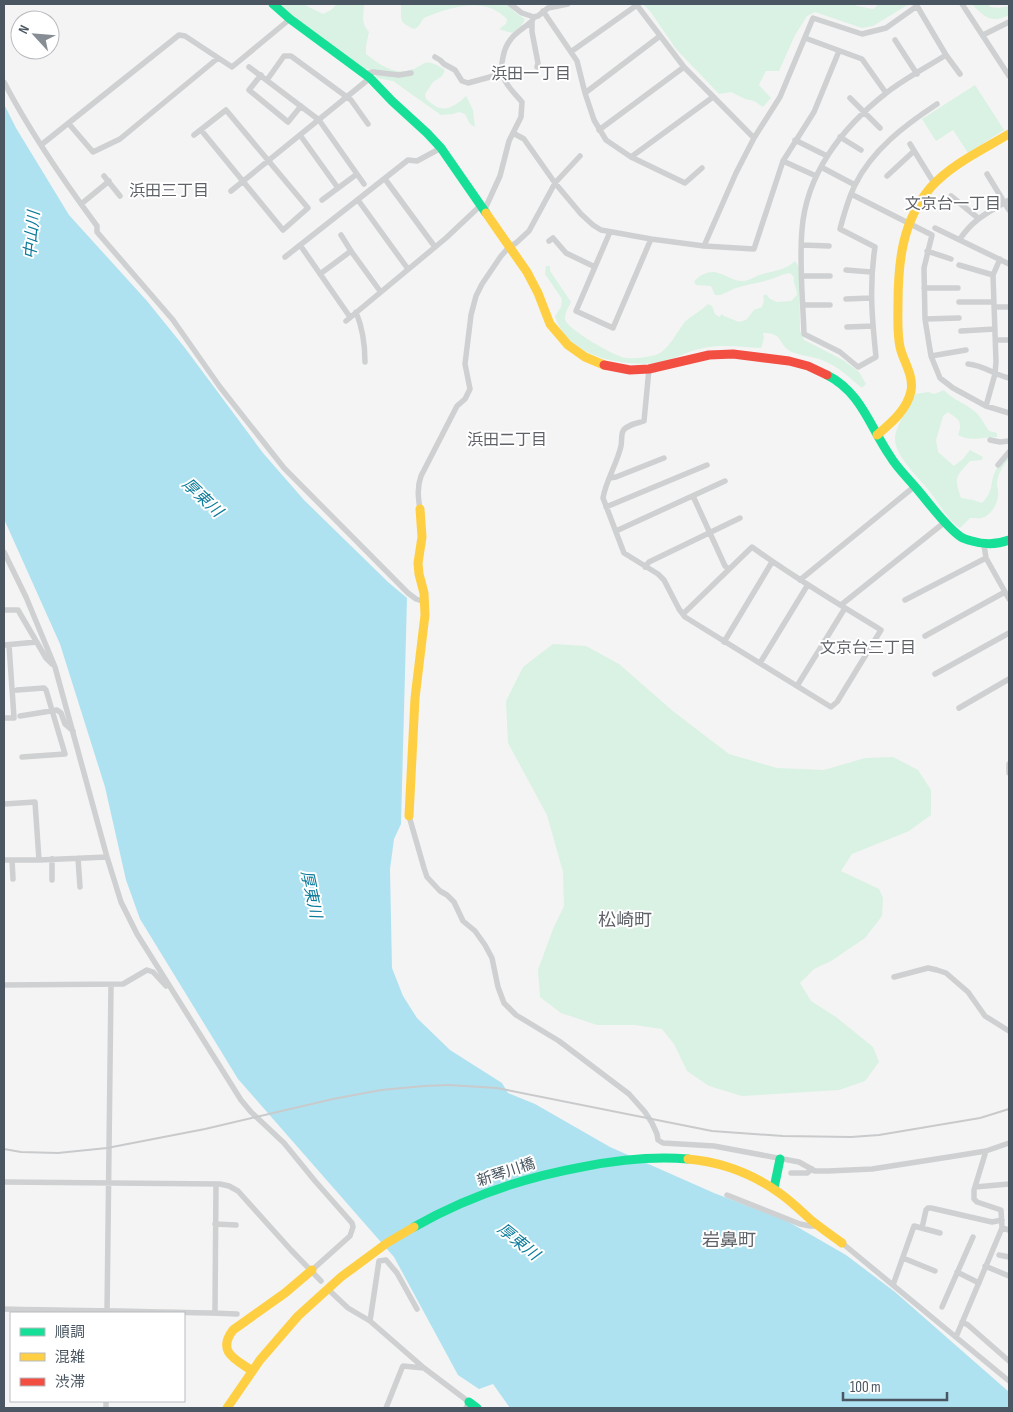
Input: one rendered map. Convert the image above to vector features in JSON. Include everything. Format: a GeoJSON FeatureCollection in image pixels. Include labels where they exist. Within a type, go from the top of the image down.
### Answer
{"type":"FeatureCollection","features":[{"type":"Feature","properties":{"kind":"street"},"geometry":{"type":"LineString","coordinates":[[273,4],[290,19],[367,76],[441,148],[532,280],[550,324],[568,345],[585,357],[603,365],[630,370],[649,370],[709,356],[726,354],[789,361],[808,366],[838,381],[848,390],[865,412],[890,457],[945,522],[962,538],[984,545],[999,544],[1009,540]]}},
{"type":"Feature","properties":{"kind":"street"},"geometry":{"type":"LineString","coordinates":[[510,4],[533,19]]}},
{"type":"Feature","properties":{"kind":"street"},"geometry":{"type":"LineString","coordinates":[[300,245],[348,319],[482,208],[500,176],[509,141],[521,117],[522,102],[505,83],[501,74],[505,50],[511,38],[548,8],[568,4]]}},
{"type":"Feature","properties":{"kind":"street"},"geometry":{"type":"LineString","coordinates":[[572,51],[636,4],[684,67],[754,138]]}},
{"type":"Feature","properties":{"kind":"street"},"geometry":{"type":"LineString","coordinates":[[962,4],[1008,72]]}},
{"type":"Feature","properties":{"kind":"street"},"geometry":{"type":"LineString","coordinates":[[704,246],[732,181],[754,138],[780,97],[814,18],[862,34],[886,28],[918,5],[946,55],[960,74]]}},
{"type":"Feature","properties":{"kind":"street"},"geometry":{"type":"LineString","coordinates":[[544,11],[577,60],[594,120],[606,140],[631,158],[685,183],[702,168]]}},
{"type":"Feature","properties":{"kind":"street"},"geometry":{"type":"LineString","coordinates":[[41,145],[179,35],[185,36],[232,67],[290,19]]}},
{"type":"Feature","properties":{"kind":"street"},"geometry":{"type":"LineString","coordinates":[[533,19],[532,32],[538,63],[537,67]]}},
{"type":"Feature","properties":{"kind":"street"},"geometry":{"type":"LineString","coordinates":[[983,35],[1009,22]]}},
{"type":"Feature","properties":{"kind":"street"},"geometry":{"type":"LineString","coordinates":[[585,92],[660,36]]}},
{"type":"Feature","properties":{"kind":"street"},"geometry":{"type":"LineString","coordinates":[[805,38],[862,59],[886,93]]}},
{"type":"Feature","properties":{"kind":"street"},"geometry":{"type":"LineString","coordinates":[[895,40],[917,74]]}},
{"type":"Feature","properties":{"kind":"street"},"geometry":{"type":"LineString","coordinates":[[513,132],[524,139],[555,182],[587,220],[601,230],[704,246],[754,249],[783,161],[814,112],[839,51]]}},
{"type":"Feature","properties":{"kind":"street"},"geometry":{"type":"LineString","coordinates":[[937,104],[914,119],[879,151],[865,168],[855,184],[840,229],[875,247],[871,272],[871,298],[876,357],[858,367],[840,352],[804,334],[802,229],[807,201],[816,176],[840,137],[886,93],[946,55]]}},
{"type":"Feature","properties":{"kind":"street"},"geometry":{"type":"LineString","coordinates":[[267,80],[284,56],[291,56],[351,100],[368,124]]}},
{"type":"Feature","properties":{"kind":"street"},"geometry":{"type":"LineString","coordinates":[[68,124],[93,152],[120,139],[218,58]]}},
{"type":"Feature","properties":{"kind":"street"},"geometry":{"type":"LineString","coordinates":[[435,58],[455,70],[462,81],[468,82],[501,74]]}},
{"type":"Feature","properties":{"kind":"street"},"geometry":{"type":"LineString","coordinates":[[249,66],[319,120],[364,184]]}},
{"type":"Feature","properties":{"kind":"street"},"geometry":{"type":"LineString","coordinates":[[599,130],[684,67]]}},
{"type":"Feature","properties":{"kind":"street"},"geometry":{"type":"LineString","coordinates":[[231,191],[319,120],[373,72],[399,76],[410,74]]}},
{"type":"Feature","properties":{"kind":"street"},"geometry":{"type":"LineString","coordinates":[[260,75],[249,90],[288,122],[301,106]]}},
{"type":"Feature","properties":{"kind":"street"},"geometry":{"type":"LineString","coordinates":[[4,82],[18,110],[97,226],[96,232],[173,320],[220,387],[284,468],[408,593],[416,599],[425,602]]}},
{"type":"Feature","properties":{"kind":"street"},"geometry":{"type":"LineString","coordinates":[[631,158],[712,97]]}},
{"type":"Feature","properties":{"kind":"street"},"geometry":{"type":"LineString","coordinates":[[850,98],[880,128]]}},
{"type":"Feature","properties":{"kind":"street"},"geometry":{"type":"LineString","coordinates":[[194,135],[226,110],[308,208],[283,230],[201,130]]}},
{"type":"Feature","properties":{"kind":"street"},"geometry":{"type":"LineString","coordinates":[[877,435],[899,415],[908,401],[911,388],[911,380],[900,346],[898,328],[900,254],[908,223],[916,207],[934,183],[958,165],[1009,134]]}},
{"type":"Feature","properties":{"kind":"street"},"geometry":{"type":"LineString","coordinates":[[300,135],[338,188]]}},
{"type":"Feature","properties":{"kind":"street"},"geometry":{"type":"LineString","coordinates":[[840,137],[861,150]]}},
{"type":"Feature","properties":{"kind":"street"},"geometry":{"type":"LineString","coordinates":[[795,140],[827,156]]}},
{"type":"Feature","properties":{"kind":"street"},"geometry":{"type":"LineString","coordinates":[[910,144],[934,183]]}},
{"type":"Feature","properties":{"kind":"street"},"geometry":{"type":"LineString","coordinates":[[285,257],[408,160],[417,161],[441,148]]}},
{"type":"Feature","properties":{"kind":"street"},"geometry":{"type":"LineString","coordinates":[[887,176],[914,151]]}},
{"type":"Feature","properties":{"kind":"street"},"geometry":{"type":"LineString","coordinates":[[580,156],[555,182],[528,231],[509,247],[482,284],[476,296],[471,315],[465,364],[470,389],[457,406],[418,483],[422,521],[422,537],[418,563],[424,593],[425,615],[415,698],[409,816],[428,876],[440,891],[454,902],[464,921],[485,945],[492,958],[501,996],[510,1010],[559,1041],[630,1094],[652,1123],[658,1140],[663,1143],[714,1146],[799,1162],[815,1171],[872,1169],[986,1151],[1009,1143]]}},
{"type":"Feature","properties":{"kind":"street"},"geometry":{"type":"LineString","coordinates":[[783,161],[816,176]]}},
{"type":"Feature","properties":{"kind":"street"},"geometry":{"type":"LineString","coordinates":[[821,167],[855,184]]}},
{"type":"Feature","properties":{"kind":"street"},"geometry":{"type":"LineString","coordinates":[[322,200],[357,174]]}},
{"type":"Feature","properties":{"kind":"street"},"geometry":{"type":"LineString","coordinates":[[987,174],[1007,201],[1009,210]]}},
{"type":"Feature","properties":{"kind":"street"},"geometry":{"type":"LineString","coordinates":[[81,204],[106,179],[120,196]]}},
{"type":"Feature","properties":{"kind":"street"},"geometry":{"type":"LineString","coordinates":[[385,179],[435,248]]}},
{"type":"Feature","properties":{"kind":"street"},"geometry":{"type":"LineString","coordinates":[[851,194],[932,235],[924,268],[925,320],[931,356],[940,378],[952,388],[986,406],[1009,413]]}},
{"type":"Feature","properties":{"kind":"street"},"geometry":{"type":"LineString","coordinates":[[951,196],[978,218]]}},
{"type":"Feature","properties":{"kind":"street"},"geometry":{"type":"LineString","coordinates":[[358,200],[408,269]]}},
{"type":"Feature","properties":{"kind":"street"},"geometry":{"type":"LineString","coordinates":[[960,239],[978,218],[1007,201]]}},
{"type":"Feature","properties":{"kind":"street"},"geometry":{"type":"LineString","coordinates":[[935,228],[1009,264]]}},
{"type":"Feature","properties":{"kind":"street"},"geometry":{"type":"LineString","coordinates":[[610,232],[576,311],[613,328],[651,239]]}},
{"type":"Feature","properties":{"kind":"street"},"geometry":{"type":"LineString","coordinates":[[341,234],[351,252],[380,291]]}},
{"type":"Feature","properties":{"kind":"street"},"geometry":{"type":"LineString","coordinates":[[549,241],[553,238],[566,253],[595,267]]}},
{"type":"Feature","properties":{"kind":"street"},"geometry":{"type":"LineString","coordinates":[[802,245],[829,246]]}},
{"type":"Feature","properties":{"kind":"street"},"geometry":{"type":"LineString","coordinates":[[320,274],[351,252]]}},
{"type":"Feature","properties":{"kind":"street"},"geometry":{"type":"LineString","coordinates":[[927,252],[951,259]]}},
{"type":"Feature","properties":{"kind":"street"},"geometry":{"type":"LineString","coordinates":[[986,406],[995,374],[996,340],[993,275],[1000,259]]}},
{"type":"Feature","properties":{"kind":"street"},"geometry":{"type":"LineString","coordinates":[[959,265],[993,275]]}},
{"type":"Feature","properties":{"kind":"street"},"geometry":{"type":"LineString","coordinates":[[846,270],[871,272]]}},
{"type":"Feature","properties":{"kind":"street"},"geometry":{"type":"LineString","coordinates":[[802,276],[830,276]]}},
{"type":"Feature","properties":{"kind":"street"},"geometry":{"type":"LineString","coordinates":[[924,288],[958,288]]}},
{"type":"Feature","properties":{"kind":"street"},"geometry":{"type":"LineString","coordinates":[[846,299],[871,298]]}},
{"type":"Feature","properties":{"kind":"street"},"geometry":{"type":"LineString","coordinates":[[959,302],[1009,307]]}},
{"type":"Feature","properties":{"kind":"street"},"geometry":{"type":"LineString","coordinates":[[804,306],[830,305]]}},
{"type":"Feature","properties":{"kind":"street"},"geometry":{"type":"LineString","coordinates":[[356,312],[364,340],[365,362]]}},
{"type":"Feature","properties":{"kind":"street"},"geometry":{"type":"LineString","coordinates":[[925,320],[959,318]]}},
{"type":"Feature","properties":{"kind":"street"},"geometry":{"type":"LineString","coordinates":[[847,327],[872,326]]}},
{"type":"Feature","properties":{"kind":"street"},"geometry":{"type":"LineString","coordinates":[[960,331],[995,329]]}},
{"type":"Feature","properties":{"kind":"street"},"geometry":{"type":"LineString","coordinates":[[996,340],[1009,340]]}},
{"type":"Feature","properties":{"kind":"street"},"geometry":{"type":"LineString","coordinates":[[931,356],[966,350]]}},
{"type":"Feature","properties":{"kind":"street"},"geometry":{"type":"LineString","coordinates":[[968,364],[975,364],[999,376],[1009,378]]}},
{"type":"Feature","properties":{"kind":"street"},"geometry":{"type":"LineString","coordinates":[[649,370],[644,421],[622,431],[621,445],[615,467],[604,488],[603,498],[624,553],[658,574],[664,580],[683,614],[724,642],[831,708],[837,702],[881,630],[807,586],[752,547],[683,614]]}},
{"type":"Feature","properties":{"kind":"street"},"geometry":{"type":"LineString","coordinates":[[990,440],[1009,441]]}},
{"type":"Feature","properties":{"kind":"street"},"geometry":{"type":"LineString","coordinates":[[998,464],[1009,452]]}},
{"type":"Feature","properties":{"kind":"street"},"geometry":{"type":"LineString","coordinates":[[610,478],[616,478],[664,458]]}},
{"type":"Feature","properties":{"kind":"street"},"geometry":{"type":"LineString","coordinates":[[606,507],[707,465]]}},
{"type":"Feature","properties":{"kind":"street"},"geometry":{"type":"LineString","coordinates":[[616,531],[726,481]]}},
{"type":"Feature","properties":{"kind":"street"},"geometry":{"type":"LineString","coordinates":[[800,580],[915,486]]}},
{"type":"Feature","properties":{"kind":"street"},"geometry":{"type":"LineString","coordinates":[[693,496],[725,566],[729,569]]}},
{"type":"Feature","properties":{"kind":"street"},"geometry":{"type":"LineString","coordinates":[[645,566],[649,562],[740,518]]}},
{"type":"Feature","properties":{"kind":"street"},"geometry":{"type":"LineString","coordinates":[[797,686],[843,606],[945,522]]}},
{"type":"Feature","properties":{"kind":"street"},"geometry":{"type":"LineString","coordinates":[[984,545],[986,558],[1009,599]]}},
{"type":"Feature","properties":{"kind":"street"},"geometry":{"type":"LineString","coordinates":[[4,552],[26,597],[55,667],[107,857],[121,902],[128,917],[170,988],[241,1100],[284,1143],[352,1223],[353,1227],[350,1236],[285,1293],[229,1334],[226,1344],[229,1355],[251,1370]]}},
{"type":"Feature","properties":{"kind":"street"},"geometry":{"type":"LineString","coordinates":[[905,600],[986,558]]}},
{"type":"Feature","properties":{"kind":"street"},"geometry":{"type":"LineString","coordinates":[[724,642],[772,562]]}},
{"type":"Feature","properties":{"kind":"street"},"geometry":{"type":"LineString","coordinates":[[760,663],[807,586]]}},
{"type":"Feature","properties":{"kind":"street"},"geometry":{"type":"LineString","coordinates":[[925,636],[1005,592]]}},
{"type":"Feature","properties":{"kind":"street"},"geometry":{"type":"LineString","coordinates":[[4,610],[18,610],[46,658],[55,667]]}},
{"type":"Feature","properties":{"kind":"street"},"geometry":{"type":"LineString","coordinates":[[935,674],[1009,633]]}},
{"type":"Feature","properties":{"kind":"street"},"geometry":{"type":"LineString","coordinates":[[4,718],[14,718],[6,645],[37,642]]}},
{"type":"Feature","properties":{"kind":"street"},"geometry":{"type":"LineString","coordinates":[[960,708],[1009,679]]}},
{"type":"Feature","properties":{"kind":"street"},"geometry":{"type":"LineString","coordinates":[[17,690],[44,688],[46,690],[65,754],[22,757]]}},
{"type":"Feature","properties":{"kind":"street"},"geometry":{"type":"LineString","coordinates":[[20,716],[57,710],[61,714],[64,724],[73,731]]}},
{"type":"Feature","properties":{"kind":"street"},"geometry":{"type":"LineString","coordinates":[[1009,764],[1009,772]]}},
{"type":"Feature","properties":{"kind":"street"},"geometry":{"type":"LineString","coordinates":[[4,804],[35,802],[39,860]]}},
{"type":"Feature","properties":{"kind":"street"},"geometry":{"type":"LineString","coordinates":[[4,860],[107,857]]}},
{"type":"Feature","properties":{"kind":"street"},"geometry":{"type":"LineString","coordinates":[[78,858],[80,886]]}},
{"type":"Feature","properties":{"kind":"street"},"geometry":{"type":"LineString","coordinates":[[52,859],[52,880]]}},
{"type":"Feature","properties":{"kind":"street"},"geometry":{"type":"LineString","coordinates":[[12,860],[13,879]]}},
{"type":"Feature","properties":{"kind":"street"},"geometry":{"type":"LineString","coordinates":[[894,977],[928,968],[946,973],[968,992],[985,1016],[1009,1031]]}},
{"type":"Feature","properties":{"kind":"street"},"geometry":{"type":"LineString","coordinates":[[4,984],[123,984],[147,970],[153,972],[170,988]]}},
{"type":"Feature","properties":{"kind":"street"},"geometry":{"type":"LineString","coordinates":[[108,1312],[111,985]]}},
{"type":"Feature","properties":{"kind":"street"},"geometry":{"type":"LineString","coordinates":[[956,1337],[1002,1228],[1001,1210],[977,1202],[974,1199],[973,1193],[986,1151]]}},
{"type":"Feature","properties":{"kind":"street","name":"新琴川橋"},"geometry":{"type":"LineString","coordinates":[[227,1408],[251,1370],[272,1344],[334,1281],[375,1250],[452,1206],[491,1190],[531,1177],[583,1166],[624,1161],[658,1159],[694,1160],[718,1164],[756,1178],[774,1188],[842,1243]]}},
{"type":"Feature","properties":{"kind":"street"},"geometry":{"type":"LineString","coordinates":[[774,1188],[780,1159]]}},
{"type":"Feature","properties":{"kind":"street"},"geometry":{"type":"LineString","coordinates":[[791,1173],[807,1173],[812,1169]]}},
{"type":"Feature","properties":{"kind":"street"},"geometry":{"type":"LineString","coordinates":[[4,1182],[216,1184],[229,1186],[238,1190],[321,1281]]}},
{"type":"Feature","properties":{"kind":"street"},"geometry":{"type":"LineString","coordinates":[[215,1309],[216,1184]]}},
{"type":"Feature","properties":{"kind":"street"},"geometry":{"type":"LineString","coordinates":[[975,1187],[1009,1184]]}},
{"type":"Feature","properties":{"kind":"street"},"geometry":{"type":"LineString","coordinates":[[727,1195],[800,1224],[819,1226]]}},
{"type":"Feature","properties":{"kind":"street"},"geometry":{"type":"LineString","coordinates":[[922,1228],[928,1208],[992,1222],[1002,1220]]}},
{"type":"Feature","properties":{"kind":"street"},"geometry":{"type":"LineString","coordinates":[[215,1224],[236,1225]]}},
{"type":"Feature","properties":{"kind":"street"},"geometry":{"type":"LineString","coordinates":[[893,1285],[914,1226],[940,1233]]}},
{"type":"Feature","properties":{"kind":"street"},"geometry":{"type":"LineString","coordinates":[[1002,1228],[1009,1230]]}},
{"type":"Feature","properties":{"kind":"street"},"geometry":{"type":"LineString","coordinates":[[942,1307],[973,1237]]}},
{"type":"Feature","properties":{"kind":"street"},"geometry":{"type":"LineString","coordinates":[[842,1243],[1009,1381]]}},
{"type":"Feature","properties":{"kind":"street"},"geometry":{"type":"LineString","coordinates":[[999,1255],[1009,1257]]}},
{"type":"Feature","properties":{"kind":"street"},"geometry":{"type":"LineString","coordinates":[[903,1258],[935,1271]]}},
{"type":"Feature","properties":{"kind":"street"},"geometry":{"type":"LineString","coordinates":[[370,1320],[379,1262],[386,1260],[397,1273],[417,1309]]}},
{"type":"Feature","properties":{"kind":"street"},"geometry":{"type":"LineString","coordinates":[[985,1266],[1009,1276]]}},
{"type":"Feature","properties":{"kind":"street"},"geometry":{"type":"LineString","coordinates":[[957,1272],[978,1283]]}},
{"type":"Feature","properties":{"kind":"street"},"geometry":{"type":"LineString","coordinates":[[331,1292],[348,1308],[370,1320],[467,1405],[477,1408]]}},
{"type":"Feature","properties":{"kind":"street"},"geometry":{"type":"LineString","coordinates":[[4,1310],[173,1311],[237,1314]]}},
{"type":"Feature","properties":{"kind":"street"},"geometry":{"type":"LineString","coordinates":[[962,1322],[968,1325],[1009,1361]]}},
{"type":"Feature","properties":{"kind":"street"},"geometry":{"type":"LineString","coordinates":[[386,1408],[403,1366],[424,1368]]}},
{"type":"Feature","properties":{"kind":"green space"},"geometry":{"type":"Polygon","coordinates":[[[280,4],[305,5],[323,14],[337,4],[364,4],[363,22],[369,32],[366,54],[379,64],[395,71],[406,71],[427,62],[445,70],[442,76],[433,82],[425,94],[426,99],[436,107],[443,109],[454,105],[466,96],[473,110],[475,127],[470,124],[465,114],[459,112],[441,115],[393,81],[377,78],[373,70],[361,68],[294,18],[280,4]]]}},
{"type":"Feature","properties":{"kind":"green space"},"geometry":{"type":"Polygon","coordinates":[[[401,4],[506,4],[525,19],[522,25],[512,33],[499,29],[506,24],[507,19],[500,13],[484,6],[468,5],[428,16],[414,29],[403,22],[401,4]]]}},
{"type":"Feature","properties":{"kind":"green space"},"geometry":{"type":"Polygon","coordinates":[[[643,4],[852,4],[873,9],[879,4],[909,4],[873,26],[862,28],[815,12],[807,16],[795,35],[779,71],[766,71],[759,85],[771,98],[763,107],[754,101],[731,92],[719,94],[676,49],[650,11],[643,4]]]}},
{"type":"Feature","properties":{"kind":"green space"},"geometry":{"type":"Polygon","coordinates":[[[972,4],[988,4],[990,7],[998,8],[1009,6],[1009,15],[998,19],[989,18],[984,16],[972,4]]]}},
{"type":"Feature","properties":{"kind":"green space"},"geometry":{"type":"Polygon","coordinates":[[[975,85],[1004,130],[968,153],[953,130],[936,141],[922,119],[975,85]]]}},
{"type":"Feature","properties":{"kind":"green space"},"geometry":{"type":"Polygon","coordinates":[[[795,261],[799,267],[800,331],[804,340],[843,360],[859,372],[866,384],[862,388],[835,366],[820,359],[790,351],[777,337],[770,333],[763,333],[764,338],[761,348],[717,346],[697,349],[655,363],[626,363],[596,356],[570,340],[561,329],[555,316],[561,307],[562,299],[545,274],[546,266],[550,266],[550,271],[571,302],[565,318],[568,324],[603,348],[626,358],[633,358],[648,357],[660,353],[686,321],[708,304],[712,306],[715,314],[719,317],[722,314],[739,322],[746,320],[754,310],[762,307],[763,296],[766,294],[770,299],[777,302],[791,301],[797,295],[794,277],[790,273],[718,295],[715,295],[711,286],[696,285],[694,282],[702,275],[715,272],[744,281],[783,269],[795,261]]]}},
{"type":"Feature","properties":{"kind":"green space"},"geometry":{"type":"Polygon","coordinates":[[[944,390],[976,413],[989,431],[997,433],[997,437],[972,439],[963,437],[958,435],[959,421],[948,412],[943,416],[936,440],[938,452],[954,466],[970,450],[983,457],[982,460],[970,461],[959,474],[957,485],[961,498],[982,503],[989,494],[997,468],[1009,455],[1009,459],[998,477],[998,494],[993,509],[982,518],[970,518],[960,528],[949,518],[904,461],[896,446],[895,439],[900,422],[915,394],[928,392],[934,394],[944,390]]]}},
{"type":"Feature","properties":{"kind":"green space"},"geometry":{"type":"Polygon","coordinates":[[[553,644],[586,646],[619,664],[674,712],[729,754],[777,768],[824,770],[865,758],[893,757],[918,770],[931,790],[931,815],[909,831],[852,854],[841,871],[879,889],[883,898],[882,916],[865,938],[831,961],[814,969],[800,983],[811,1001],[836,1017],[873,1047],[879,1062],[865,1081],[839,1090],[742,1096],[709,1086],[687,1071],[674,1044],[662,1029],[635,1025],[597,1025],[561,1013],[540,997],[538,970],[553,929],[564,906],[563,872],[547,815],[508,743],[506,701],[523,667],[553,644]]]}},
{"type":"Feature","properties":{"kind":"water"},"geometry":{"type":"Polygon","coordinates":[[[4,104],[16,128],[69,215],[147,301],[185,348],[263,453],[304,500],[388,582],[407,598],[401,824],[394,839],[390,869],[392,968],[403,996],[417,1018],[450,1050],[502,1083],[508,1093],[535,1104],[610,1147],[714,1193],[787,1221],[846,1255],[895,1292],[1009,1392],[1009,1408],[510,1408],[493,1384],[479,1389],[458,1375],[394,1257],[238,1079],[140,919],[126,880],[105,787],[60,644],[4,519],[4,104]]]}},
{"type":"Feature","properties":{"kind":"railway"},"geometry":{"type":"LineString","coordinates":[[4,1149],[21,1152],[58,1153],[107,1148],[205,1129],[333,1099],[381,1090],[448,1085],[497,1088],[712,1131],[783,1136],[851,1137],[879,1135],[980,1118],[1009,1109]]}},
{"type":"Feature","properties":{"kind":"traffic: fast"},"geometry":{"type":"LineString","coordinates":[[273,4],[290,19],[370,78],[427,133],[441,148],[486,213]]}},
{"type":"Feature","properties":{"kind":"traffic: fast"},"geometry":{"type":"LineString","coordinates":[[827,375],[839,382],[857,400],[896,465],[955,533],[965,539],[981,543],[995,544],[1009,540]]}},
{"type":"Feature","properties":{"kind":"traffic: fast"},"geometry":{"type":"LineString","coordinates":[[414,1227],[475,1197],[560,1171],[648,1158],[688,1159]]}},
{"type":"Feature","properties":{"kind":"traffic: fast"},"geometry":{"type":"LineString","coordinates":[[774,1188],[780,1159]]}},
{"type":"Feature","properties":{"kind":"traffic: fast"},"geometry":{"type":"LineString","coordinates":[[469,1402],[477,1408]]}},
{"type":"Feature","properties":{"kind":"traffic: slow"},"geometry":{"type":"LineString","coordinates":[[877,435],[902,410],[911,391],[910,374],[899,342],[898,289],[904,243],[914,214],[921,200],[931,187],[948,171],[1009,134]]}},
{"type":"Feature","properties":{"kind":"traffic: slow"},"geometry":{"type":"LineString","coordinates":[[486,213],[527,272],[538,293],[550,324],[568,345],[585,357],[604,365]]}},
{"type":"Feature","properties":{"kind":"traffic: slow"},"geometry":{"type":"LineString","coordinates":[[409,816],[415,698],[425,615],[424,593],[418,563],[422,537],[420,509]]}},
{"type":"Feature","properties":{"kind":"traffic: slow"},"geometry":{"type":"LineString","coordinates":[[688,1159],[724,1166],[757,1179],[782,1195],[842,1243]]}},
{"type":"Feature","properties":{"kind":"traffic: slow"},"geometry":{"type":"LineString","coordinates":[[227,1408],[260,1360],[298,1316],[341,1277],[387,1243],[414,1227]]}},
{"type":"Feature","properties":{"kind":"traffic: slow"},"geometry":{"type":"LineString","coordinates":[[251,1370],[230,1354],[227,1349],[228,1337],[233,1330],[285,1293],[312,1270]]}},
{"type":"Feature","properties":{"kind":"traffic: jam"},"geometry":{"type":"LineString","coordinates":[[604,365],[630,370],[649,369],[709,355],[733,354],[789,361],[808,366],[827,375]]}},
{"type":"Feature","properties":{"kind":"district","name":"浜田一丁目"},"geometry":{"type":"Point","coordinates":[531,73]}},
{"type":"Feature","properties":{"kind":"district","name":"浜田三丁目"},"geometry":{"type":"Point","coordinates":[169,190]}},
{"type":"Feature","properties":{"kind":"district","name":"文京台一丁目"},"geometry":{"type":"Point","coordinates":[953,203]}},
{"type":"Feature","properties":{"kind":"district","name":"浜田二丁目"},"geometry":{"type":"Point","coordinates":[507,439]}},
{"type":"Feature","properties":{"kind":"district","name":"文京台三丁目"},"geometry":{"type":"Point","coordinates":[868,647]}},
{"type":"Feature","properties":{"kind":"district","name":"松崎町"},"geometry":{"type":"Point","coordinates":[625,920]}},
{"type":"Feature","properties":{"kind":"district","name":"岩鼻町"},"geometry":{"type":"Point","coordinates":[729,1240]}},
{"type":"Feature","properties":{"kind":"water label","name":"中山川"},"geometry":{"type":"Point","coordinates":[31,235]}},
{"type":"Feature","properties":{"kind":"water label","name":"厚東川"},"geometry":{"type":"Point","coordinates":[203,497]}},
{"type":"Feature","properties":{"kind":"water label","name":"厚東川"},"geometry":{"type":"Point","coordinates":[312,894]}},
{"type":"Feature","properties":{"kind":"water label","name":"厚東川"},"geometry":{"type":"Point","coordinates":[519,1241]}}]}
